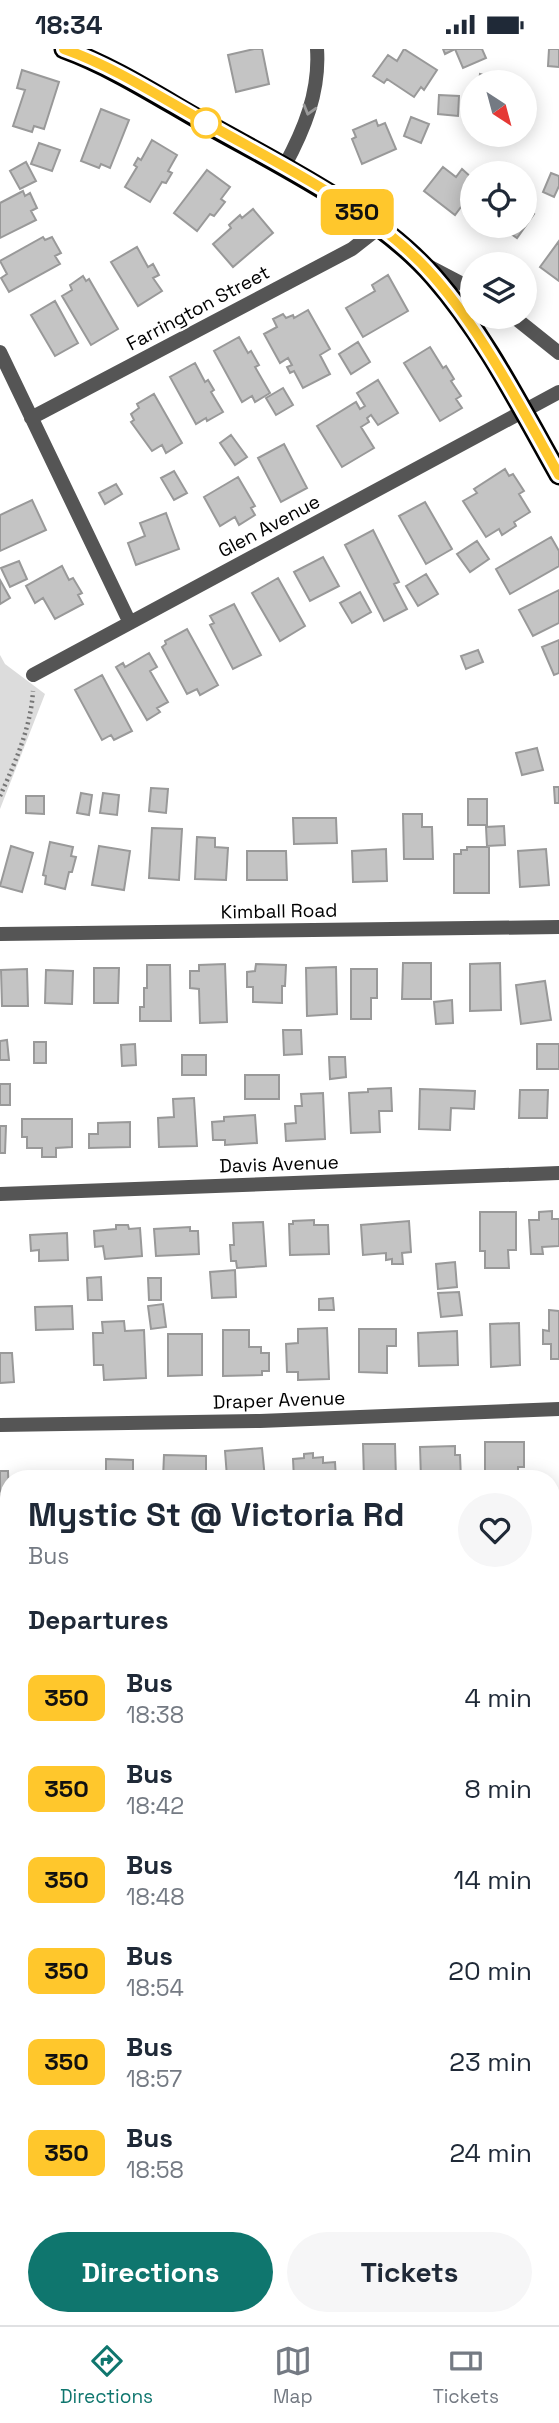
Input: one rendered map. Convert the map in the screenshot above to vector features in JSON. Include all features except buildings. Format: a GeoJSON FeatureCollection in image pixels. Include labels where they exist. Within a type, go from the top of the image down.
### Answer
{"type":"FeatureCollection","features":[{"type":"Feature","properties":{"kind":"highway"},"geometry":{"type":"LineString","coordinates":[[64,49],[136,84],[285,167],[380,227],[415,258],[453,299],[559,475]]}},
{"type":"Feature","properties":{"kind":"street"},"geometry":{"type":"LineString","coordinates":[[285,167],[306,122],[317,84],[317,49]]}},
{"type":"Feature","properties":{"kind":"street","name":"Farrington Street"},"geometry":{"type":"LineString","coordinates":[[32,418],[352,249],[380,227]]}},
{"type":"Feature","properties":{"kind":"street"},"geometry":{"type":"LineString","coordinates":[[415,258],[460,282]]}},
{"type":"Feature","properties":{"kind":"street"},"geometry":{"type":"LineString","coordinates":[[529,329],[559,353]]}},
{"type":"Feature","properties":{"kind":"street"},"geometry":{"type":"LineString","coordinates":[[0,352],[130,623]]}},
{"type":"Feature","properties":{"kind":"street","name":"Glen Avenue"},"geometry":{"type":"LineString","coordinates":[[33,675],[559,392]]}},
{"type":"Feature","properties":{"kind":"street","name":"Kimball Road"},"geometry":{"type":"LineString","coordinates":[[0,934],[559,927]]}},
{"type":"Feature","properties":{"kind":"street","name":"Davis Avenue"},"geometry":{"type":"LineString","coordinates":[[0,1194],[559,1173]]}},
{"type":"Feature","properties":{"kind":"street","name":"Draper Avenue"},"geometry":{"type":"LineString","coordinates":[[0,1425],[260,1421],[559,1409]]}},
{"type":"Feature","properties":{"kind":"path"},"geometry":{"type":"LineString","coordinates":[[0,796],[32,708],[33,675]]}},
{"type":"Feature","properties":{"kind":"shaded area"},"geometry":{"type":"Polygon","coordinates":[[[0,655],[5,664],[45,694],[0,809],[0,655]]]}},
{"type":"Feature","properties":{"kind":"bus line","name":"350"},"geometry":{"type":"LineString","coordinates":[[64,49],[136,84],[285,167],[380,227],[398,242],[453,299],[559,475]]}}]}
